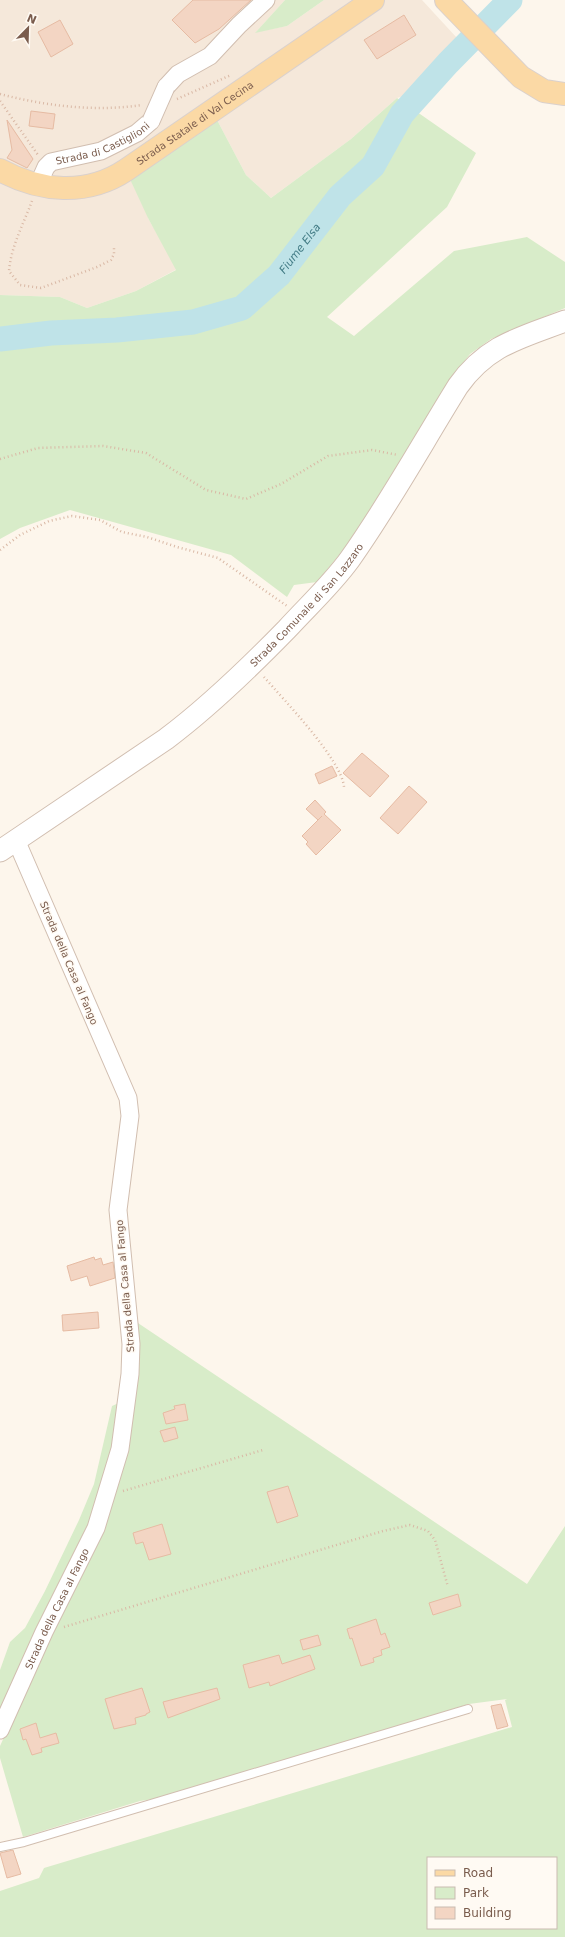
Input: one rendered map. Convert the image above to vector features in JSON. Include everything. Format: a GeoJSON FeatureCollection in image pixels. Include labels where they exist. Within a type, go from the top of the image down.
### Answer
{"type":"FeatureCollection","features":[{"type":"Feature","properties":{"kind":"main road","name":"Strada Statale di Val Cecina"},"geometry":{"type":"LineString","coordinates":[[0,170],[17,178],[42,176],[78,188],[101,183],[117,175],[374,0]]}},
{"type":"Feature","properties":{"kind":"main road"},"geometry":{"type":"LineString","coordinates":[[446,0],[521,77],[544,91],[565,94]]}},
{"type":"Feature","properties":{"kind":"street","name":"Strada di Castiglioni"},"geometry":{"type":"LineString","coordinates":[[42,176],[55,160],[90,155],[107,149],[137,133],[151,121],[166,86],[178,74],[210,56],[239,25],[266,0]]}},
{"type":"Feature","properties":{"kind":"street","name":"Strada Comunale di San Lazzaro"},"geometry":{"type":"LineString","coordinates":[[8,846],[178,730],[204,709],[253,663],[300,615],[350,558],[458,386],[478,362],[502,346],[565,321]]}},
{"type":"Feature","properties":{"kind":"street","name":"Strada della Casa al Fango"},"geometry":{"type":"LineString","coordinates":[[0,1730],[44,1632],[96,1528],[120,1449],[130,1374],[131,1344],[118,1210],[130,1116],[128,1098],[8,846]]}},
{"type":"Feature","properties":{"kind":"lane"},"geometry":{"type":"LineString","coordinates":[[0,1847],[31,1840],[468,1709]]}},
{"type":"Feature","properties":{"kind":"path"},"geometry":{"type":"LineString","coordinates":[[0,101],[42,176],[12,251],[9,263],[9,271],[20,285],[29,288],[41,288],[97,267],[111,260],[114,254],[114,246]]}},
{"type":"Feature","properties":{"kind":"path"},"geometry":{"type":"LineString","coordinates":[[0,459],[38,448],[103,446],[146,453],[206,490],[246,499],[281,484],[328,456],[372,450],[394,453],[411,462]]}},
{"type":"Feature","properties":{"kind":"path"},"geometry":{"type":"LineString","coordinates":[[0,550],[20,535],[50,521],[72,516],[100,520],[122,532],[147,537],[218,558],[300,615]]}},
{"type":"Feature","properties":{"kind":"path"},"geometry":{"type":"LineString","coordinates":[[253,663],[329,756],[340,773],[344,787]]}},
{"type":"Feature","properties":{"kind":"path"},"geometry":{"type":"LineString","coordinates":[[107,1495],[263,1450]]}},
{"type":"Feature","properties":{"kind":"path"},"geometry":{"type":"LineString","coordinates":[[44,1632],[383,1531],[410,1526],[428,1531],[435,1540],[448,1587]]}},
{"type":"Feature","properties":{"kind":"shaded area"},"geometry":{"type":"Polygon","coordinates":[[[0,0],[285,0],[256,32],[287,26],[324,0],[422,0],[457,38],[445,51],[437,68],[423,90],[397,98],[351,139],[271,198],[246,175],[216,118],[148,218],[177,269],[136,291],[87,308],[60,297],[0,295],[0,0]]]}},
{"type":"Feature","properties":{"kind":"green space"},"geometry":{"type":"Polygon","coordinates":[[[285,0],[324,0],[287,26],[255,33],[285,0]]]}},
{"type":"Feature","properties":{"kind":"green space"},"geometry":{"type":"Polygon","coordinates":[[[397,98],[476,153],[447,207],[327,317],[354,336],[454,251],[527,237],[565,262],[565,308],[491,339],[470,354],[454,375],[348,544],[317,582],[294,585],[287,597],[231,555],[70,510],[20,528],[0,539],[0,295],[60,297],[87,308],[136,291],[176,270],[148,218],[129,177],[216,118],[246,175],[271,198],[351,139],[397,98]]]}},
{"type":"Feature","properties":{"kind":"green space"},"geometry":{"type":"Polygon","coordinates":[[[132,1319],[527,1584],[565,1526],[565,1937],[0,1937],[0,1891],[39,1878],[44,1868],[512,1727],[505,1700],[507,1699],[469,1704],[377,1733],[153,1799],[140,1801],[23,1837],[0,1758],[0,1746],[106,1514],[132,1319]]]}},
{"type":"Feature","properties":{"kind":"green space"},"geometry":{"type":"Polygon","coordinates":[[[121,1402],[110,1462],[95,1514],[0,1714],[0,1670],[10,1642],[25,1628],[45,1591],[79,1520],[94,1484],[112,1406],[121,1402]]]}},
{"type":"Feature","properties":{"kind":"building"},"geometry":{"type":"Polygon","coordinates":[[[193,0],[251,0],[219,29],[195,43],[172,20],[193,0]]]}},
{"type":"Feature","properties":{"kind":"building"},"geometry":{"type":"Polygon","coordinates":[[[404,15],[416,35],[377,59],[364,40],[404,15]]]}},
{"type":"Feature","properties":{"kind":"building"},"geometry":{"type":"Polygon","coordinates":[[[60,20],[73,44],[51,57],[38,32],[60,20]]]}},
{"type":"Feature","properties":{"kind":"building"},"geometry":{"type":"Polygon","coordinates":[[[31,111],[55,114],[53,129],[29,126],[31,111]]]}},
{"type":"Feature","properties":{"kind":"building"},"geometry":{"type":"Polygon","coordinates":[[[7,120],[33,159],[27,168],[7,158],[12,150],[7,120]]]}},
{"type":"Feature","properties":{"kind":"building"},"geometry":{"type":"Polygon","coordinates":[[[362,753],[389,776],[370,797],[343,773],[362,753]]]}},
{"type":"Feature","properties":{"kind":"building"},"geometry":{"type":"Polygon","coordinates":[[[332,766],[337,776],[319,784],[315,774],[332,766]]]}},
{"type":"Feature","properties":{"kind":"building"},"geometry":{"type":"Polygon","coordinates":[[[409,786],[427,802],[398,834],[380,818],[409,786]]]}},
{"type":"Feature","properties":{"kind":"building"},"geometry":{"type":"Polygon","coordinates":[[[315,800],[326,812],[324,814],[341,830],[316,855],[306,844],[308,842],[302,836],[318,820],[306,809],[315,800]]]}},
{"type":"Feature","properties":{"kind":"building"},"geometry":{"type":"Polygon","coordinates":[[[94,1257],[95,1260],[101,1258],[103,1265],[113,1262],[115,1278],[90,1286],[87,1276],[71,1281],[67,1266],[94,1257]]]}},
{"type":"Feature","properties":{"kind":"building"},"geometry":{"type":"Polygon","coordinates":[[[98,1312],[99,1328],[63,1331],[62,1315],[98,1312]]]}},
{"type":"Feature","properties":{"kind":"building"},"geometry":{"type":"Polygon","coordinates":[[[185,1404],[188,1420],[166,1424],[163,1413],[175,1409],[174,1406],[185,1404]]]}},
{"type":"Feature","properties":{"kind":"building"},"geometry":{"type":"Polygon","coordinates":[[[175,1427],[178,1438],[164,1442],[160,1431],[175,1427]]]}},
{"type":"Feature","properties":{"kind":"building"},"geometry":{"type":"Polygon","coordinates":[[[288,1486],[298,1516],[277,1523],[267,1492],[288,1486]]]}},
{"type":"Feature","properties":{"kind":"building"},"geometry":{"type":"Polygon","coordinates":[[[162,1524],[171,1554],[149,1560],[143,1542],[136,1544],[133,1533],[162,1524]]]}},
{"type":"Feature","properties":{"kind":"building"},"geometry":{"type":"Polygon","coordinates":[[[458,1594],[461,1606],[433,1615],[429,1603],[458,1594]]]}},
{"type":"Feature","properties":{"kind":"building"},"geometry":{"type":"Polygon","coordinates":[[[376,1619],[381,1635],[385,1633],[390,1647],[381,1650],[382,1655],[373,1658],[374,1662],[361,1666],[352,1638],[350,1639],[347,1629],[376,1619]]]}},
{"type":"Feature","properties":{"kind":"building"},"geometry":{"type":"Polygon","coordinates":[[[318,1635],[321,1645],[303,1650],[300,1640],[318,1635]]]}},
{"type":"Feature","properties":{"kind":"building"},"geometry":{"type":"Polygon","coordinates":[[[279,1655],[282,1664],[310,1655],[315,1669],[270,1686],[269,1682],[249,1688],[243,1665],[279,1655]]]}},
{"type":"Feature","properties":{"kind":"building"},"geometry":{"type":"Polygon","coordinates":[[[142,1688],[150,1712],[146,1715],[135,1718],[136,1724],[114,1729],[105,1699],[142,1688]]]}},
{"type":"Feature","properties":{"kind":"building"},"geometry":{"type":"Polygon","coordinates":[[[217,1688],[220,1699],[168,1718],[163,1702],[217,1688]]]}},
{"type":"Feature","properties":{"kind":"building"},"geometry":{"type":"Polygon","coordinates":[[[501,1704],[508,1726],[497,1729],[491,1706],[501,1704]]]}},
{"type":"Feature","properties":{"kind":"building"},"geometry":{"type":"Polygon","coordinates":[[[36,1723],[40,1738],[56,1733],[59,1743],[41,1748],[42,1752],[32,1755],[26,1739],[23,1740],[20,1729],[36,1723]]]}},
{"type":"Feature","properties":{"kind":"building"},"geometry":{"type":"Polygon","coordinates":[[[13,1850],[21,1874],[7,1878],[0,1853],[13,1850]]]}},
{"type":"Feature","properties":{"kind":"waterway","name":"Fiume Elsa"},"geometry":{"type":"LineString","coordinates":[[0,339],[51,333],[117,330],[193,322],[242,308],[279,275],[340,196],[373,166],[402,114],[448,63],[510,0]]}}]}
